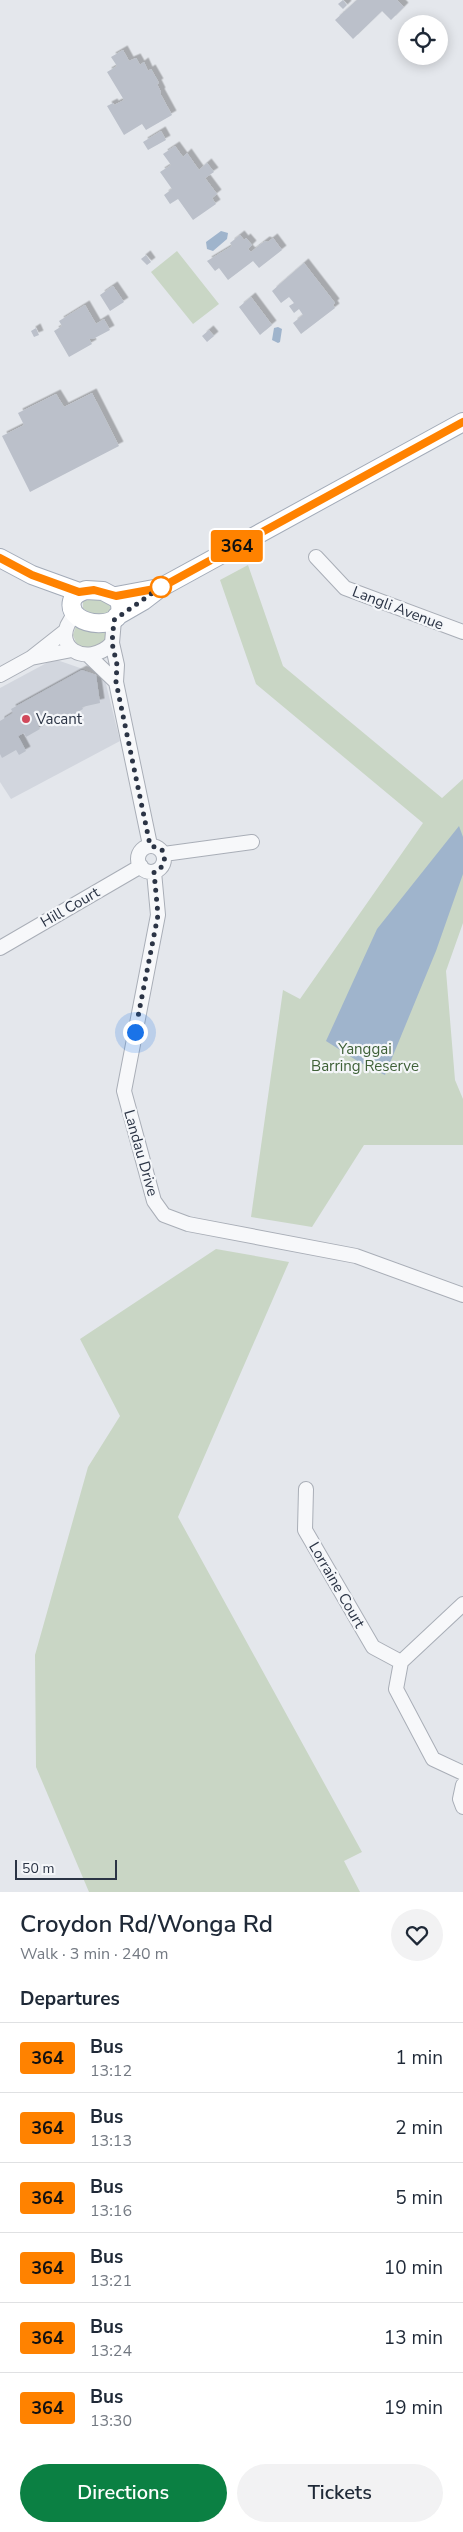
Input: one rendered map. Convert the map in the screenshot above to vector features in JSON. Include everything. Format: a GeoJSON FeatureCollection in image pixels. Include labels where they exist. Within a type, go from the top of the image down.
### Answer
{"type":"FeatureCollection","features":[{"type":"Feature","properties":{"kind":"main road"},"geometry":{"type":"LineString","coordinates":[[32,575],[73,612],[98,624],[116,618],[144,601],[160,588],[463,422]]}},
{"type":"Feature","properties":{"kind":"main road"},"geometry":{"type":"LineString","coordinates":[[0,558],[32,575],[79,592],[94,590],[116,596],[160,588]]}},
{"type":"Feature","properties":{"kind":"main road"},"geometry":{"type":"LineString","coordinates":[[73,612],[72,599],[79,592]]}},
{"type":"Feature","properties":{"kind":"main road"},"geometry":{"type":"LineString","coordinates":[[116,596],[121,608],[116,618]]}},
{"type":"Feature","properties":{"kind":"street","name":"Langli Avenue"},"geometry":{"type":"LineString","coordinates":[[316,557],[345,588],[463,632]]}},
{"type":"Feature","properties":{"kind":"street"},"geometry":{"type":"LineString","coordinates":[[0,675],[31,658],[64,632],[73,612]]}},
{"type":"Feature","properties":{"kind":"street"},"geometry":{"type":"LineString","coordinates":[[116,618],[112,643],[117,665],[116,682],[150,845]]}},
{"type":"Feature","properties":{"kind":"street"},"geometry":{"type":"LineString","coordinates":[[64,632],[65,642],[72,650]]}},
{"type":"Feature","properties":{"kind":"street"},"geometry":{"type":"LineString","coordinates":[[31,658],[72,650],[88,655],[102,653],[112,643]]}},
{"type":"Feature","properties":{"kind":"street"},"geometry":{"type":"LineString","coordinates":[[88,655],[116,682]]}},
{"type":"Feature","properties":{"kind":"street"},"geometry":{"type":"LineString","coordinates":[[164,854],[252,842]]}},
{"type":"Feature","properties":{"kind":"street"},"geometry":{"type":"LineString","coordinates":[[150,845],[159,847],[164,854],[162,867],[147,869],[138,859],[140,851],[150,845]]}},
{"type":"Feature","properties":{"kind":"street","name":"Hill Court"},"geometry":{"type":"LineString","coordinates":[[0,948],[147,869]]}},
{"type":"Feature","properties":{"kind":"street","name":"Landau Drive"},"geometry":{"type":"LineString","coordinates":[[147,869],[158,915],[124,1091],[147,1182],[154,1201],[164,1215],[188,1224],[356,1256],[463,1295]]}},
{"type":"Feature","properties":{"kind":"street","name":"Lorraine Court"},"geometry":{"type":"LineString","coordinates":[[306,1489],[305,1530],[372,1647],[401,1662]]}},
{"type":"Feature","properties":{"kind":"street"},"geometry":{"type":"LineString","coordinates":[[463,1604],[401,1662],[396,1689],[433,1759],[463,1773]]}},
{"type":"Feature","properties":{"kind":"street"},"geometry":{"type":"LineString","coordinates":[[463,1785],[460,1799],[463,1807]]}},
{"type":"Feature","properties":{"kind":"shaded area"},"geometry":{"type":"Polygon","coordinates":[[[54,659],[83,669],[105,680],[120,741],[11,799],[0,782],[0,688],[54,659]]]}},
{"type":"Feature","properties":{"kind":"green space"},"geometry":{"type":"Polygon","coordinates":[[[177,251],[219,304],[193,324],[151,272],[177,251]]]}},
{"type":"Feature","properties":{"kind":"green space","name":"Yanggai Barring Reserve"},"geometry":{"type":"Polygon","coordinates":[[[248,565],[283,666],[442,798],[463,779],[463,923],[446,971],[455,1080],[463,1099],[463,1145],[364,1145],[312,1227],[251,1217],[283,990],[300,999],[423,823],[256,684],[220,580],[248,565]]]}},
{"type":"Feature","properties":{"kind":"green space"},"geometry":{"type":"Polygon","coordinates":[[[99,598],[110,605],[111,609],[108,614],[91,614],[83,608],[83,601],[99,598]]]}},
{"type":"Feature","properties":{"kind":"green space"},"geometry":{"type":"Polygon","coordinates":[[[76,626],[89,632],[107,631],[110,638],[93,653],[77,645],[73,635],[76,626]]]}},
{"type":"Feature","properties":{"kind":"green space"},"geometry":{"type":"Polygon","coordinates":[[[216,1249],[289,1262],[178,1517],[362,1852],[344,1861],[360,1892],[89,1892],[36,1767],[35,1655],[88,1467],[120,1416],[80,1339],[216,1249]]]}},
{"type":"Feature","properties":{"kind":"water"},"geometry":{"type":"Polygon","coordinates":[[[221,231],[228,233],[227,239],[213,251],[207,249],[206,242],[221,231]]]}},
{"type":"Feature","properties":{"kind":"water"},"geometry":{"type":"Polygon","coordinates":[[[274,328],[282,329],[280,342],[278,343],[272,340],[274,328]]]}},
{"type":"Feature","properties":{"kind":"water"},"geometry":{"type":"Polygon","coordinates":[[[459,826],[463,837],[463,874],[436,951],[385,1075],[359,1062],[326,1041],[377,929],[459,826]]]}},
{"type":"Feature","properties":{"kind":"building"},"geometry":{"type":"Polygon","coordinates":[[[343,0],[347,5],[343,9],[338,4],[343,0]]]}},
{"type":"Feature","properties":{"kind":"building"},"geometry":{"type":"Polygon","coordinates":[[[357,0],[397,0],[404,7],[391,20],[382,11],[353,39],[335,20],[357,0]]]}},
{"type":"Feature","properties":{"kind":"building"},"geometry":{"type":"Polygon","coordinates":[[[123,50],[129,61],[136,58],[140,65],[144,62],[148,71],[151,69],[159,83],[157,84],[160,93],[172,115],[146,130],[142,124],[124,135],[107,106],[124,100],[107,72],[117,66],[111,57],[123,50]]]}},
{"type":"Feature","properties":{"kind":"building"},"geometry":{"type":"Polygon","coordinates":[[[161,131],[166,140],[148,150],[143,142],[161,131]]]}},
{"type":"Feature","properties":{"kind":"building"},"geometry":{"type":"Polygon","coordinates":[[[175,146],[183,157],[187,153],[199,170],[207,163],[214,172],[205,178],[217,194],[212,198],[216,204],[193,220],[178,199],[170,204],[164,195],[172,189],[160,172],[171,165],[163,154],[175,146]]]}},
{"type":"Feature","properties":{"kind":"building"},"geometry":{"type":"Polygon","coordinates":[[[240,235],[244,240],[246,238],[252,245],[248,249],[251,252],[265,241],[268,242],[273,238],[282,250],[259,268],[253,261],[228,280],[219,268],[215,271],[207,261],[232,246],[230,243],[240,235]]]}},
{"type":"Feature","properties":{"kind":"building"},"geometry":{"type":"Polygon","coordinates":[[[146,255],[151,262],[147,265],[141,259],[146,255]]]}},
{"type":"Feature","properties":{"kind":"building"},"geometry":{"type":"Polygon","coordinates":[[[304,263],[335,303],[333,305],[335,308],[301,334],[293,323],[303,315],[299,309],[294,313],[289,306],[294,303],[289,297],[281,303],[272,291],[304,263]]]}},
{"type":"Feature","properties":{"kind":"building"},"geometry":{"type":"Polygon","coordinates":[[[113,286],[124,302],[110,311],[100,295],[113,286]]]}},
{"type":"Feature","properties":{"kind":"building"},"geometry":{"type":"Polygon","coordinates":[[[251,297],[272,325],[260,335],[239,307],[251,297]]]}},
{"type":"Feature","properties":{"kind":"building"},"geometry":{"type":"Polygon","coordinates":[[[85,305],[96,324],[104,319],[110,330],[93,339],[89,339],[92,344],[69,357],[54,331],[62,326],[59,321],[85,305]]]}},
{"type":"Feature","properties":{"kind":"building"},"geometry":{"type":"Polygon","coordinates":[[[36,328],[39,335],[34,337],[31,331],[36,328]]]}},
{"type":"Feature","properties":{"kind":"building"},"geometry":{"type":"Polygon","coordinates":[[[209,330],[214,336],[207,342],[202,336],[209,330]]]}},
{"type":"Feature","properties":{"kind":"building"},"geometry":{"type":"Polygon","coordinates":[[[92,393],[119,446],[30,492],[2,436],[24,425],[18,413],[56,394],[64,407],[92,393]]]}},
{"type":"Feature","properties":{"kind":"building"},"geometry":{"type":"Polygon","coordinates":[[[82,670],[96,675],[100,703],[82,707],[83,709],[56,724],[53,718],[38,726],[40,729],[26,737],[24,733],[18,736],[26,751],[19,755],[16,750],[2,758],[0,754],[0,721],[13,713],[11,709],[82,670]]]}},
{"type":"Feature","properties":{"kind":"bus line","name":"364"},"geometry":{"type":"LineString","coordinates":[[0,558],[32,575],[63,588],[79,592],[86,590],[104,591],[116,596],[160,588],[463,422]]}},
{"type":"Feature","properties":{"kind":"place","name":"Vacant"},"geometry":{"type":"Point","coordinates":[26,719]}},
{"type":"Feature","properties":{"kind":"route"},"geometry":{"type":"LineString","coordinates":[[135,1032],[158,915],[154,872],[162,867],[165,858],[159,847],[150,845],[116,682],[117,665],[112,643],[114,620],[144,601],[161,587]]}}]}
